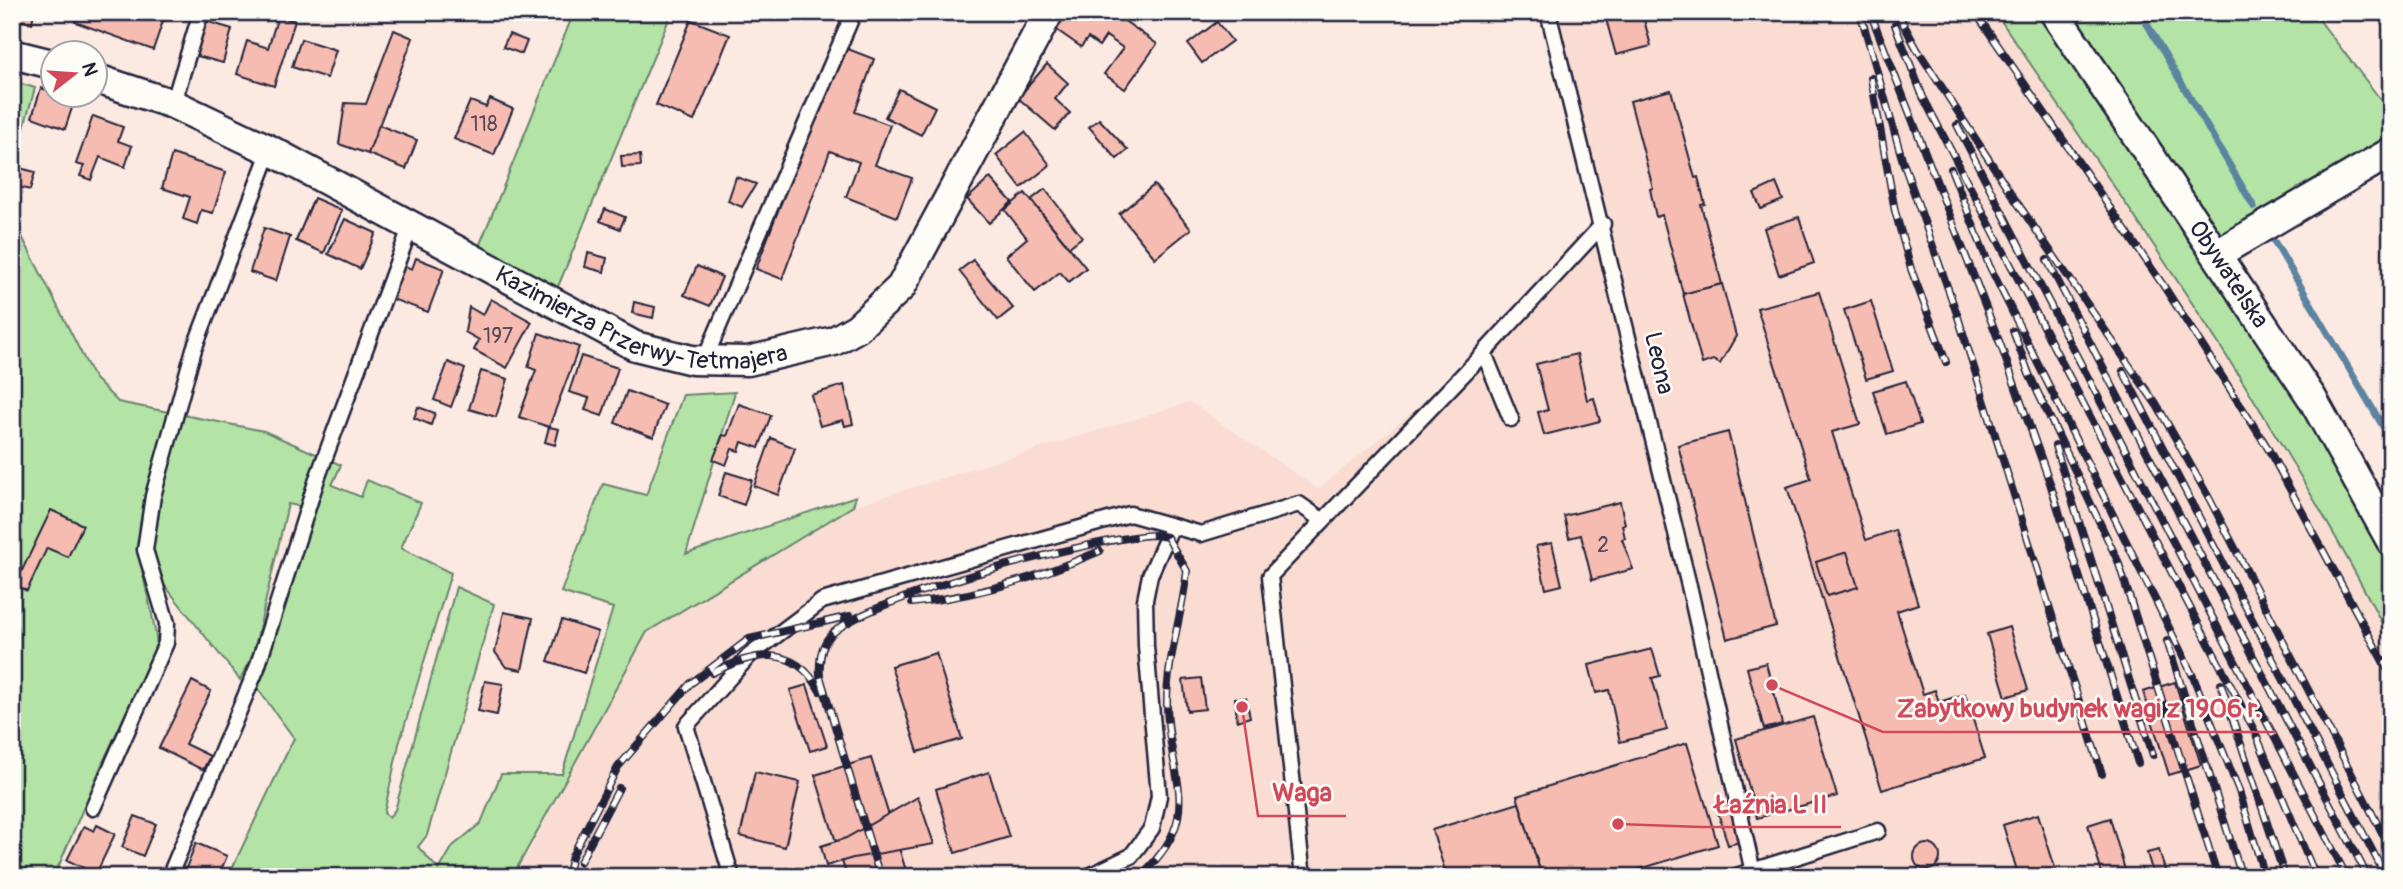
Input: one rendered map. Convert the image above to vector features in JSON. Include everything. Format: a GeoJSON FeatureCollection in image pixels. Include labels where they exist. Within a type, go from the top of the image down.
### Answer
{"type":"FeatureCollection","features":[{"type":"Feature","properties":{"kind":"street","name":"Kazimierza Przerwy-Tetmajera"},"geometry":{"type":"LineString","coordinates":[[108,83],[173,104],[270,150],[410,228],[635,346],[704,360],[748,361],[834,341],[857,328],[881,309],[901,287],[1049,12]]}},
{"type":"Feature","properties":{"kind":"street","name":"Obywatelska"},"geometry":{"type":"LineString","coordinates":[[2054,12],[2318,408],[2391,541]]}},
{"type":"Feature","properties":{"kind":"street"},"geometry":{"type":"LineString","coordinates":[[12,54],[38,61]]}},
{"type":"Feature","properties":{"kind":"street"},"geometry":{"type":"LineString","coordinates":[[2217,254],[2391,152]]}},
{"type":"Feature","properties":{"kind":"lane"},"geometry":{"type":"LineString","coordinates":[[173,104],[201,12]]}},
{"type":"Feature","properties":{"kind":"lane"},"geometry":{"type":"LineString","coordinates":[[704,360],[853,12]]}},
{"type":"Feature","properties":{"kind":"lane","name":"Leona"},"geometry":{"type":"LineString","coordinates":[[1548,12],[1603,224],[1753,874]]}},
{"type":"Feature","properties":{"kind":"lane"},"geometry":{"type":"LineString","coordinates":[[93,808],[166,643],[167,623],[145,550],[153,496],[194,349],[270,150]]}},
{"type":"Feature","properties":{"kind":"lane"},"geometry":{"type":"LineString","coordinates":[[1303,877],[1270,576],[1484,353],[1603,224]]}},
{"type":"Feature","properties":{"kind":"lane"},"geometry":{"type":"LineString","coordinates":[[169,877],[257,668],[317,480],[410,228]]}},
{"type":"Feature","properties":{"kind":"lane"},"geometry":{"type":"LineString","coordinates":[[1484,353],[1511,419]]}},
{"type":"Feature","properties":{"kind":"lane"},"geometry":{"type":"LineString","coordinates":[[732,877],[687,726],[749,656],[822,601],[1130,514],[1201,534],[1299,505],[1322,520]]}},
{"type":"Feature","properties":{"kind":"lane"},"geometry":{"type":"LineString","coordinates":[[1087,877],[1131,856],[1152,828],[1159,796],[1146,646],[1145,600],[1150,575],[1171,526]]}},
{"type":"Feature","properties":{"kind":"lane"},"geometry":{"type":"LineString","coordinates":[[1732,877],[1753,874],[1878,831]]}},
{"type":"Feature","properties":{"kind":"shaded area"},"geometry":{"type":"Polygon","coordinates":[[[1548,12],[1996,12],[2172,271],[2350,560],[2391,641],[2391,877],[515,877],[647,632],[853,506],[1190,402],[1318,489],[1480,357],[1603,224],[1548,12]]]}},
{"type":"Feature","properties":{"kind":"green space"},"geometry":{"type":"Polygon","coordinates":[[[574,12],[672,12],[557,289],[478,249],[574,12]]]}},
{"type":"Feature","properties":{"kind":"green space"},"geometry":{"type":"Polygon","coordinates":[[[1995,12],[2043,12],[2331,446],[2391,562],[2391,641],[2348,559],[2254,399],[2204,320],[1995,12]]]}},
{"type":"Feature","properties":{"kind":"green space"},"geometry":{"type":"Polygon","coordinates":[[[2054,12],[2313,12],[2391,113],[2391,135],[2217,254],[2054,12]]]}},
{"type":"Feature","properties":{"kind":"green space"},"geometry":{"type":"Polygon","coordinates":[[[12,81],[35,88],[12,170],[12,81]]]}},
{"type":"Feature","properties":{"kind":"green space"},"geometry":{"type":"Polygon","coordinates":[[[12,217],[94,378],[118,402],[264,431],[341,465],[332,485],[361,497],[367,480],[421,503],[401,548],[451,573],[399,744],[384,813],[389,817],[395,810],[456,587],[494,604],[427,835],[418,847],[439,870],[453,846],[481,823],[501,774],[562,774],[613,608],[561,592],[603,484],[646,495],[683,395],[735,392],[686,554],[856,496],[853,506],[647,632],[512,877],[228,877],[294,738],[252,681],[308,508],[288,504],[253,655],[240,680],[158,577],[141,545],[142,570],[157,647],[103,762],[54,877],[12,877],[12,217]]]}},
{"type":"Feature","properties":{"kind":"building"},"geometry":{"type":"Polygon","coordinates":[[[12,12],[34,12],[32,23],[12,19],[12,12]]]}},
{"type":"Feature","properties":{"kind":"building"},"geometry":{"type":"Polygon","coordinates":[[[79,12],[166,12],[153,50],[75,22],[79,12]]]}},
{"type":"Feature","properties":{"kind":"building"},"geometry":{"type":"Polygon","coordinates":[[[1065,12],[1112,12],[1157,44],[1125,89],[1104,74],[1123,48],[1106,36],[1099,46],[1088,38],[1081,47],[1054,28],[1065,12]]]}},
{"type":"Feature","properties":{"kind":"building"},"geometry":{"type":"Polygon","coordinates":[[[1604,12],[1642,12],[1651,46],[1616,55],[1604,12]]]}},
{"type":"Feature","properties":{"kind":"building"},"geometry":{"type":"Polygon","coordinates":[[[278,16],[295,21],[274,86],[237,74],[247,41],[268,48],[278,16]]]}},
{"type":"Feature","properties":{"kind":"building"},"geometry":{"type":"Polygon","coordinates":[[[199,19],[232,29],[223,63],[190,54],[199,19]]]}},
{"type":"Feature","properties":{"kind":"building"},"geometry":{"type":"Polygon","coordinates":[[[691,20],[730,35],[694,121],[656,105],[691,20]]]}},
{"type":"Feature","properties":{"kind":"building"},"geometry":{"type":"Polygon","coordinates":[[[1217,22],[1232,41],[1202,63],[1188,44],[1217,22]]]}},
{"type":"Feature","properties":{"kind":"building"},"geometry":{"type":"Polygon","coordinates":[[[394,30],[413,38],[368,154],[339,144],[345,103],[366,104],[394,30]]]}},
{"type":"Feature","properties":{"kind":"building"},"geometry":{"type":"Polygon","coordinates":[[[509,34],[527,41],[522,54],[503,47],[509,34]]]}},
{"type":"Feature","properties":{"kind":"building"},"geometry":{"type":"Polygon","coordinates":[[[301,39],[336,50],[327,78],[292,67],[301,39]]]}},
{"type":"Feature","properties":{"kind":"building"},"geometry":{"type":"Polygon","coordinates":[[[840,46],[874,59],[855,112],[890,125],[875,165],[912,178],[897,217],[846,197],[859,162],[830,151],[782,279],[756,269],[840,46]]]}},
{"type":"Feature","properties":{"kind":"building"},"geometry":{"type":"Polygon","coordinates":[[[1047,64],[1068,83],[1055,99],[1070,113],[1055,130],[1018,98],[1047,64]]]}},
{"type":"Feature","properties":{"kind":"building"},"geometry":{"type":"Polygon","coordinates":[[[899,89],[935,107],[921,135],[885,117],[899,89]]]}},
{"type":"Feature","properties":{"kind":"building"},"geometry":{"type":"Polygon","coordinates":[[[1671,90],[1695,178],[1698,177],[1705,204],[1701,205],[1722,284],[1683,294],[1662,215],[1656,217],[1650,189],[1653,188],[1630,101],[1671,90]]]}},
{"type":"Feature","properties":{"kind":"building"},"geometry":{"type":"Polygon","coordinates":[[[38,98],[38,108],[72,108],[65,129],[32,117],[38,98]]]}},
{"type":"Feature","properties":{"kind":"building"},"geometry":{"type":"Polygon","coordinates":[[[490,99],[513,109],[494,155],[454,139],[470,101],[486,107],[490,99]]]}},
{"type":"Feature","properties":{"kind":"building"},"geometry":{"type":"Polygon","coordinates":[[[93,116],[123,127],[118,141],[132,146],[125,167],[100,157],[91,180],[80,176],[84,166],[76,164],[93,116]]]}},
{"type":"Feature","properties":{"kind":"building"},"geometry":{"type":"Polygon","coordinates":[[[1099,119],[1128,150],[1117,159],[1089,127],[1099,119]]]}},
{"type":"Feature","properties":{"kind":"building"},"geometry":{"type":"Polygon","coordinates":[[[379,125],[417,140],[406,169],[368,154],[379,125]]]}},
{"type":"Feature","properties":{"kind":"building"},"geometry":{"type":"Polygon","coordinates":[[[1025,132],[1050,165],[1021,188],[996,155],[1025,132]]]}},
{"type":"Feature","properties":{"kind":"building"},"geometry":{"type":"Polygon","coordinates":[[[172,154],[226,172],[213,213],[201,210],[197,224],[183,219],[190,197],[162,188],[172,154]]]}},
{"type":"Feature","properties":{"kind":"building"},"geometry":{"type":"Polygon","coordinates":[[[640,155],[641,166],[622,167],[621,156],[640,155]]]}},
{"type":"Feature","properties":{"kind":"building"},"geometry":{"type":"Polygon","coordinates":[[[16,167],[35,172],[30,190],[12,185],[16,167]]]}},
{"type":"Feature","properties":{"kind":"building"},"geometry":{"type":"Polygon","coordinates":[[[736,177],[756,184],[742,207],[728,201],[736,177]]]}},
{"type":"Feature","properties":{"kind":"building"},"geometry":{"type":"Polygon","coordinates":[[[990,178],[1012,202],[989,223],[967,199],[990,178]]]}},
{"type":"Feature","properties":{"kind":"building"},"geometry":{"type":"Polygon","coordinates":[[[1776,183],[1783,200],[1761,209],[1754,193],[1776,183]]]}},
{"type":"Feature","properties":{"kind":"building"},"geometry":{"type":"Polygon","coordinates":[[[1154,185],[1191,229],[1155,258],[1119,214],[1154,185]]]}},
{"type":"Feature","properties":{"kind":"building"},"geometry":{"type":"Polygon","coordinates":[[[1045,189],[1082,237],[1069,247],[1031,200],[1045,189]]]}},
{"type":"Feature","properties":{"kind":"building"},"geometry":{"type":"Polygon","coordinates":[[[1025,193],[1086,268],[1069,282],[1060,272],[1035,292],[1006,256],[1027,238],[1005,210],[1025,193]]]}},
{"type":"Feature","properties":{"kind":"building"},"geometry":{"type":"Polygon","coordinates":[[[314,198],[342,210],[324,253],[296,241],[314,198]]]}},
{"type":"Feature","properties":{"kind":"building"},"geometry":{"type":"Polygon","coordinates":[[[605,209],[625,217],[620,229],[600,221],[605,209]]]}},
{"type":"Feature","properties":{"kind":"building"},"geometry":{"type":"Polygon","coordinates":[[[1799,217],[1814,263],[1779,275],[1764,228],[1799,217]]]}},
{"type":"Feature","properties":{"kind":"building"},"geometry":{"type":"Polygon","coordinates":[[[345,219],[376,233],[360,269],[328,254],[345,219]]]}},
{"type":"Feature","properties":{"kind":"building"},"geometry":{"type":"Polygon","coordinates":[[[264,228],[290,237],[276,281],[250,272],[264,228]]]}},
{"type":"Feature","properties":{"kind":"building"},"geometry":{"type":"Polygon","coordinates":[[[588,253],[607,258],[604,272],[585,267],[588,253]]]}},
{"type":"Feature","properties":{"kind":"building"},"geometry":{"type":"Polygon","coordinates":[[[416,258],[444,269],[428,312],[392,299],[405,266],[412,269],[416,258]]]}},
{"type":"Feature","properties":{"kind":"building"},"geometry":{"type":"Polygon","coordinates":[[[973,260],[1013,308],[998,320],[959,271],[973,260]]]}},
{"type":"Feature","properties":{"kind":"building"},"geometry":{"type":"Polygon","coordinates":[[[697,266],[722,277],[710,306],[684,295],[697,266]]]}},
{"type":"Feature","properties":{"kind":"building"},"geometry":{"type":"Polygon","coordinates":[[[1722,284],[1736,336],[1720,364],[1713,360],[1702,364],[1683,294],[1722,284]]]}},
{"type":"Feature","properties":{"kind":"building"},"geometry":{"type":"Polygon","coordinates":[[[1819,292],[1860,424],[1832,432],[1866,540],[1895,530],[1918,604],[1897,611],[1923,694],[1935,690],[1939,702],[1965,694],[1985,758],[1882,790],[1787,487],[1811,479],[1757,308],[1819,292]]]}},
{"type":"Feature","properties":{"kind":"building"},"geometry":{"type":"Polygon","coordinates":[[[491,299],[532,322],[507,368],[474,350],[479,340],[465,332],[469,307],[483,315],[491,299]]]}},
{"type":"Feature","properties":{"kind":"building"},"geometry":{"type":"Polygon","coordinates":[[[1871,301],[1893,371],[1866,379],[1844,310],[1871,301]]]}},
{"type":"Feature","properties":{"kind":"building"},"geometry":{"type":"Polygon","coordinates":[[[634,302],[655,307],[653,318],[632,313],[634,302]]]}},
{"type":"Feature","properties":{"kind":"building"},"geometry":{"type":"Polygon","coordinates":[[[539,333],[579,347],[549,427],[519,417],[536,370],[528,367],[539,333]]]}},
{"type":"Feature","properties":{"kind":"building"},"geometry":{"type":"Polygon","coordinates":[[[1577,354],[1587,400],[1594,398],[1600,421],[1544,435],[1538,412],[1548,410],[1536,364],[1577,354]]]}},
{"type":"Feature","properties":{"kind":"building"},"geometry":{"type":"Polygon","coordinates":[[[581,356],[618,368],[602,416],[585,410],[589,398],[569,392],[581,356]]]}},
{"type":"Feature","properties":{"kind":"building"},"geometry":{"type":"Polygon","coordinates":[[[448,362],[465,369],[451,407],[434,400],[448,362]]]}},
{"type":"Feature","properties":{"kind":"building"},"geometry":{"type":"Polygon","coordinates":[[[481,371],[508,379],[496,417],[469,409],[481,371]]]}},
{"type":"Feature","properties":{"kind":"building"},"geometry":{"type":"Polygon","coordinates":[[[1906,381],[1920,424],[1887,434],[1873,391],[1906,381]]]}},
{"type":"Feature","properties":{"kind":"building"},"geometry":{"type":"Polygon","coordinates":[[[844,385],[853,424],[845,426],[843,420],[820,426],[811,395],[844,385]]]}},
{"type":"Feature","properties":{"kind":"building"},"geometry":{"type":"Polygon","coordinates":[[[627,391],[665,405],[653,437],[615,423],[627,391]]]}},
{"type":"Feature","properties":{"kind":"building"},"geometry":{"type":"Polygon","coordinates":[[[739,404],[771,415],[759,448],[742,442],[739,451],[732,449],[726,465],[713,460],[723,435],[727,436],[739,404]]]}},
{"type":"Feature","properties":{"kind":"building"},"geometry":{"type":"Polygon","coordinates":[[[418,407],[435,413],[431,425],[414,418],[418,407]]]}},
{"type":"Feature","properties":{"kind":"building"},"geometry":{"type":"Polygon","coordinates":[[[549,427],[559,429],[555,445],[545,442],[549,427]]]}},
{"type":"Feature","properties":{"kind":"building"},"geometry":{"type":"Polygon","coordinates":[[[1728,432],[1776,626],[1727,639],[1678,445],[1728,432]]]}},
{"type":"Feature","properties":{"kind":"building"},"geometry":{"type":"Polygon","coordinates":[[[771,438],[795,448],[778,495],[754,486],[771,438]]]}},
{"type":"Feature","properties":{"kind":"building"},"geometry":{"type":"Polygon","coordinates":[[[726,472],[752,480],[744,505],[718,496],[726,472]]]}},
{"type":"Feature","properties":{"kind":"building"},"geometry":{"type":"Polygon","coordinates":[[[1620,502],[1625,524],[1622,525],[1625,538],[1622,539],[1633,569],[1592,580],[1581,535],[1569,538],[1564,516],[1620,502]]]}},
{"type":"Feature","properties":{"kind":"building"},"geometry":{"type":"Polygon","coordinates":[[[51,510],[83,525],[68,557],[47,548],[27,591],[15,585],[51,510]]]}},
{"type":"Feature","properties":{"kind":"building"},"geometry":{"type":"Polygon","coordinates":[[[1552,543],[1562,585],[1546,589],[1536,546],[1552,543]]]}},
{"type":"Feature","properties":{"kind":"building"},"geometry":{"type":"Polygon","coordinates":[[[1847,552],[1858,587],[1827,596],[1816,562],[1847,552]]]}},
{"type":"Feature","properties":{"kind":"building"},"geometry":{"type":"Polygon","coordinates":[[[504,612],[533,618],[522,670],[506,667],[495,652],[504,612]]]}},
{"type":"Feature","properties":{"kind":"building"},"geometry":{"type":"Polygon","coordinates":[[[562,620],[598,632],[584,673],[548,661],[562,620]]]}},
{"type":"Feature","properties":{"kind":"building"},"geometry":{"type":"Polygon","coordinates":[[[2009,627],[2028,690],[2006,697],[1987,634],[2009,627]]]}},
{"type":"Feature","properties":{"kind":"building"},"geometry":{"type":"Polygon","coordinates":[[[1652,649],[1660,676],[1652,678],[1667,730],[1620,742],[1609,690],[1596,693],[1589,665],[1652,649]]]}},
{"type":"Feature","properties":{"kind":"building"},"geometry":{"type":"Polygon","coordinates":[[[936,653],[962,739],[918,752],[891,666],[936,653]]]}},
{"type":"Feature","properties":{"kind":"building"},"geometry":{"type":"Polygon","coordinates":[[[1766,663],[1782,724],[1764,729],[1747,668],[1766,663]]]}},
{"type":"Feature","properties":{"kind":"building"},"geometry":{"type":"Polygon","coordinates":[[[1201,678],[1205,709],[1187,711],[1183,680],[1201,678]]]}},
{"type":"Feature","properties":{"kind":"building"},"geometry":{"type":"Polygon","coordinates":[[[192,681],[211,691],[185,744],[210,756],[203,770],[159,748],[192,681]]]}},
{"type":"Feature","properties":{"kind":"building"},"geometry":{"type":"Polygon","coordinates":[[[485,681],[503,684],[497,715],[478,711],[485,681]]]}},
{"type":"Feature","properties":{"kind":"building"},"geometry":{"type":"Polygon","coordinates":[[[2175,682],[2201,765],[2169,775],[2143,692],[2175,682]]]}},
{"type":"Feature","properties":{"kind":"building"},"geometry":{"type":"Polygon","coordinates":[[[807,685],[827,746],[810,751],[790,690],[807,685]]]}},
{"type":"Feature","properties":{"kind":"building"},"geometry":{"type":"Polygon","coordinates":[[[1235,698],[1246,698],[1250,717],[1237,721],[1235,698]]]}},
{"type":"Feature","properties":{"kind":"building"},"geometry":{"type":"Polygon","coordinates":[[[1813,717],[1837,796],[1757,818],[1736,739],[1813,717]]]}},
{"type":"Feature","properties":{"kind":"building"},"geometry":{"type":"Polygon","coordinates":[[[1687,743],[1718,845],[1614,877],[1542,877],[1517,796],[1687,743]]]}},
{"type":"Feature","properties":{"kind":"building"},"geometry":{"type":"Polygon","coordinates":[[[871,758],[908,877],[847,877],[815,775],[871,758]]]}},
{"type":"Feature","properties":{"kind":"building"},"geometry":{"type":"Polygon","coordinates":[[[755,772],[800,782],[785,847],[740,836],[755,772]]]}},
{"type":"Feature","properties":{"kind":"building"},"geometry":{"type":"Polygon","coordinates":[[[989,772],[1009,837],[955,853],[936,789],[989,772]]]}},
{"type":"Feature","properties":{"kind":"building"},"geometry":{"type":"Polygon","coordinates":[[[918,797],[934,844],[853,858],[826,866],[821,846],[846,838],[918,797]]]}},
{"type":"Feature","properties":{"kind":"building"},"geometry":{"type":"Polygon","coordinates":[[[1728,802],[1740,842],[1728,845],[1716,806],[1728,802]]]}},
{"type":"Feature","properties":{"kind":"building"},"geometry":{"type":"Polygon","coordinates":[[[1519,803],[1542,877],[1447,877],[1432,830],[1519,803]]]}},
{"type":"Feature","properties":{"kind":"building"},"geometry":{"type":"Polygon","coordinates":[[[2038,814],[2058,877],[2019,877],[2003,825],[2038,814]]]}},
{"type":"Feature","properties":{"kind":"building"},"geometry":{"type":"Polygon","coordinates":[[[135,816],[156,824],[143,856],[122,847],[135,816]]]}},
{"type":"Feature","properties":{"kind":"building"},"geometry":{"type":"Polygon","coordinates":[[[2110,818],[2127,877],[2103,877],[2088,825],[2110,818]]]}},
{"type":"Feature","properties":{"kind":"building"},"geometry":{"type":"Polygon","coordinates":[[[97,825],[115,834],[96,874],[67,860],[84,826],[94,831],[97,825]]]}},
{"type":"Feature","properties":{"kind":"building"},"geometry":{"type":"Polygon","coordinates":[[[196,843],[227,856],[218,877],[193,877],[184,873],[196,843]]]}},
{"type":"Feature","properties":{"kind":"building"},"geometry":{"type":"Polygon","coordinates":[[[1927,844],[1936,848],[1940,857],[1936,866],[1927,870],[1918,866],[1914,857],[1918,848],[1927,844]]]}},
{"type":"Feature","properties":{"kind":"building"},"geometry":{"type":"Polygon","coordinates":[[[2159,850],[2167,877],[2154,877],[2147,853],[2159,850]]]}},
{"type":"Feature","properties":{"kind":"waterway"},"geometry":{"type":"LineString","coordinates":[[2140,12],[2254,207]]}},
{"type":"Feature","properties":{"kind":"waterway"},"geometry":{"type":"LineString","coordinates":[[2274,241],[2391,440]]}},
{"type":"Feature","properties":{"kind":"railway"},"geometry":{"type":"LineString","coordinates":[[1860,12],[1903,162],[1957,314],[2102,774]]}},
{"type":"Feature","properties":{"kind":"railway"},"geometry":{"type":"LineString","coordinates":[[1870,12],[2001,346],[2050,483],[2138,763]]}},
{"type":"Feature","properties":{"kind":"railway"},"geometry":{"type":"LineString","coordinates":[[1897,12],[1917,49],[2014,198],[2158,407],[2209,498],[2391,850]]}},
{"type":"Feature","properties":{"kind":"railway"},"geometry":{"type":"LineString","coordinates":[[1975,12],[2163,285],[2266,445],[2391,676]]}},
{"type":"Feature","properties":{"kind":"railway"},"geometry":{"type":"LineString","coordinates":[[1895,25],[1923,97],[2254,730],[2316,877]]}},
{"type":"Feature","properties":{"kind":"railway"},"geometry":{"type":"LineString","coordinates":[[1871,78],[1895,211],[1911,269],[1946,362]]}},
{"type":"Feature","properties":{"kind":"railway"},"geometry":{"type":"LineString","coordinates":[[1957,125],[2347,877]]}},
{"type":"Feature","properties":{"kind":"railway"},"geometry":{"type":"LineString","coordinates":[[1951,169],[1989,265],[2192,674],[2239,791],[2265,877]]}},
{"type":"Feature","properties":{"kind":"railway"},"geometry":{"type":"LineString","coordinates":[[2047,260],[2368,877]]}},
{"type":"Feature","properties":{"kind":"railway"},"geometry":{"type":"LineString","coordinates":[[2013,331],[2029,374],[2118,561],[2218,877]]}},
{"type":"Feature","properties":{"kind":"railway"},"geometry":{"type":"LineString","coordinates":[[2123,371],[2386,877]]}},
{"type":"Feature","properties":{"kind":"railway"},"geometry":{"type":"LineString","coordinates":[[2055,446],[2153,755]]}},
{"type":"Feature","properties":{"kind":"railway"},"geometry":{"type":"LineString","coordinates":[[880,877],[820,676],[821,655],[830,636],[851,621],[887,604],[984,572],[1086,546],[1155,535],[1167,537],[1187,571],[1169,670],[1167,703],[1177,775],[1179,814],[1173,834],[1160,854],[1139,877]]}},
{"type":"Feature","properties":{"kind":"railway"},"geometry":{"type":"LineString","coordinates":[[912,603],[961,596],[1008,584],[1100,551]]}},
{"type":"Feature","properties":{"kind":"railway"},"geometry":{"type":"LineString","coordinates":[[567,877],[572,856],[618,767],[690,684],[749,639],[850,616]]}},
{"type":"Feature","properties":{"kind":"railway"},"geometry":{"type":"LineString","coordinates":[[2167,641],[2242,877]]}},
{"type":"Feature","properties":{"kind":"railway"},"geometry":{"type":"LineString","coordinates":[[712,673],[743,660],[772,656],[798,665],[820,691]]}},
{"type":"Feature","properties":{"kind":"railway"},"geometry":{"type":"LineString","coordinates":[[2221,684],[2285,877]]}},
{"type":"Feature","properties":{"kind":"railway"},"geometry":{"type":"LineString","coordinates":[[580,862],[619,788]]}},
{"type":"Feature","properties":{"kind":"place","name":"Zabytkowy budynek wagi z 1906 r."},"geometry":{"type":"Point","coordinates":[1772,685]}},
{"type":"Feature","properties":{"kind":"place","name":"Waga"},"geometry":{"type":"Point","coordinates":[1242,707]}},
{"type":"Feature","properties":{"kind":"place","name":"Łaźnia L II"},"geometry":{"type":"Point","coordinates":[1618,824]}}]}
